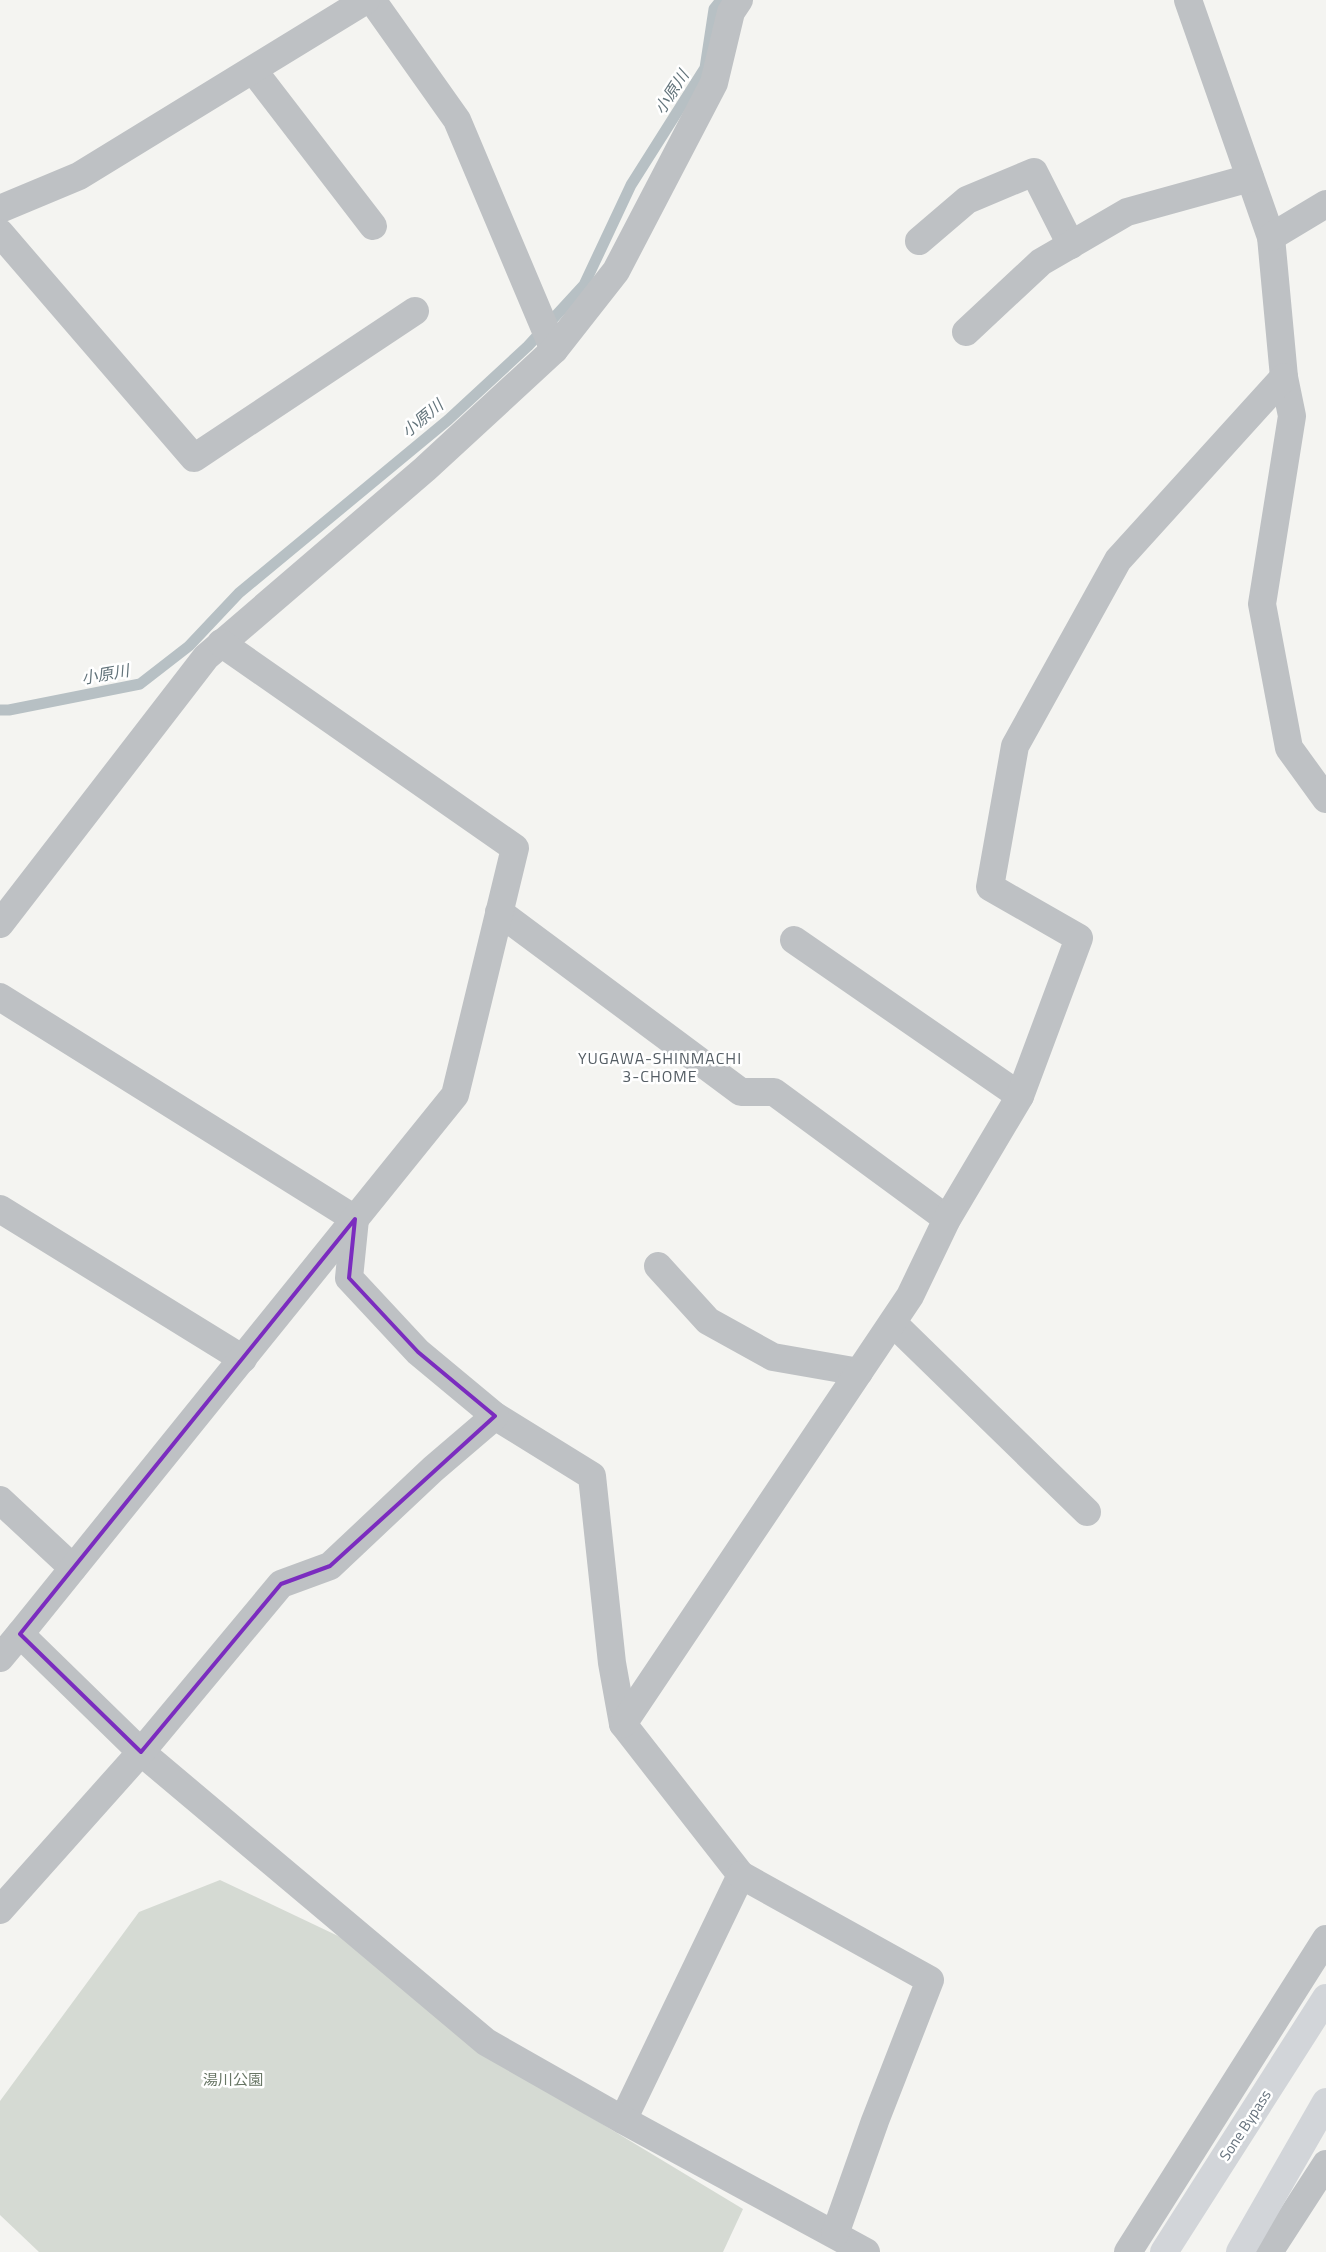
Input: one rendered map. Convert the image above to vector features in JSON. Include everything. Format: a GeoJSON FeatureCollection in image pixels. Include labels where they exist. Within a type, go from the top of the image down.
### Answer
{"type":"FeatureCollection","features":[{"type":"Feature","properties":{"kind":"highway","name":"Sone Bypass"},"geometry":{"type":"LineString","coordinates":[[1164,2252],[1326,1998]]}},
{"type":"Feature","properties":{"kind":"highway"},"geometry":{"type":"LineString","coordinates":[[1240,2252],[1326,2102]]}},
{"type":"Feature","properties":{"kind":"street"},"geometry":{"type":"LineString","coordinates":[[0,210],[79,176],[366,0]]}},
{"type":"Feature","properties":{"kind":"street"},"geometry":{"type":"LineString","coordinates":[[372,0],[457,120],[554,350]]}},
{"type":"Feature","properties":{"kind":"street"},"geometry":{"type":"LineString","coordinates":[[0,924],[206,656],[425,469],[554,350],[616,271],[714,83],[730,12],[739,0]]}},
{"type":"Feature","properties":{"kind":"street"},"geometry":{"type":"LineString","coordinates":[[1188,0],[1271,238],[1284,377],[1292,416],[1262,604],[1289,748],[1326,799]]}},
{"type":"Feature","properties":{"kind":"street"},"geometry":{"type":"LineString","coordinates":[[253,70],[373,226]]}},
{"type":"Feature","properties":{"kind":"street"},"geometry":{"type":"LineString","coordinates":[[919,241],[967,200],[1034,172],[1071,244]]}},
{"type":"Feature","properties":{"kind":"street"},"geometry":{"type":"LineString","coordinates":[[966,332],[1041,262],[1127,212],[1250,178]]}},
{"type":"Feature","properties":{"kind":"street"},"geometry":{"type":"LineString","coordinates":[[1271,238],[1326,204]]}},
{"type":"Feature","properties":{"kind":"street"},"geometry":{"type":"LineString","coordinates":[[0,232],[194,458],[415,311]]}},
{"type":"Feature","properties":{"kind":"street"},"geometry":{"type":"LineString","coordinates":[[623,1724],[910,1296],[947,1218],[1020,1096],[1079,938],[990,887],[1015,746],[1118,560],[1284,377]]}},
{"type":"Feature","properties":{"kind":"street"},"geometry":{"type":"LineString","coordinates":[[221,643],[515,848],[454,1096],[243,1359],[6,1648],[141,1752],[486,2042],[623,2120],[866,2252]]}},
{"type":"Feature","properties":{"kind":"street"},"geometry":{"type":"LineString","coordinates":[[499,912],[741,1092],[774,1092],[947,1218]]}},
{"type":"Feature","properties":{"kind":"street"},"geometry":{"type":"LineString","coordinates":[[794,940],[1020,1096]]}},
{"type":"Feature","properties":{"kind":"street"},"geometry":{"type":"LineString","coordinates":[[0,997],[355,1219]]}},
{"type":"Feature","properties":{"kind":"street"},"geometry":{"type":"LineString","coordinates":[[0,1209],[243,1359]]}},
{"type":"Feature","properties":{"kind":"street"},"geometry":{"type":"LineString","coordinates":[[355,1219],[349,1278],[418,1352],[495,1416],[592,1476],[612,1663],[623,1724],[741,1875],[930,1980],[875,2121],[835,2234]]}},
{"type":"Feature","properties":{"kind":"street"},"geometry":{"type":"LineString","coordinates":[[658,1266],[708,1321],[773,1357],[859,1372]]}},
{"type":"Feature","properties":{"kind":"street"},"geometry":{"type":"LineString","coordinates":[[893,1322],[1087,1512]]}},
{"type":"Feature","properties":{"kind":"street"},"geometry":{"type":"LineString","coordinates":[[0,1910],[141,1752],[281,1584],[330,1566],[432,1470],[495,1416]]}},
{"type":"Feature","properties":{"kind":"street"},"geometry":{"type":"LineString","coordinates":[[0,1500],[73,1568]]}},
{"type":"Feature","properties":{"kind":"street"},"geometry":{"type":"LineString","coordinates":[[623,2120],[741,1875]]}},
{"type":"Feature","properties":{"kind":"street"},"geometry":{"type":"LineString","coordinates":[[1128,2252],[1326,1939]]}},
{"type":"Feature","properties":{"kind":"street"},"geometry":{"type":"LineString","coordinates":[[1269,2252],[1326,2164]]}},
{"type":"Feature","properties":{"kind":"highlighted area"},"geometry":{"type":"Polygon","coordinates":[[[355,1219],[349,1278],[418,1352],[495,1416],[330,1566],[281,1584],[141,1752],[20,1634],[355,1219]]]}},
{"type":"Feature","properties":{"kind":"green space","name":"湯川公園"},"geometry":{"type":"Polygon","coordinates":[[[220,1880],[355,1944],[466,2042],[743,2209],[723,2252],[39,2252],[0,2215],[0,2101],[139,1912],[220,1880]]]}},
{"type":"Feature","properties":{"kind":"waterway","name":"小原川"},"geometry":{"type":"LineString","coordinates":[[0,710],[9,710],[140,684],[189,646],[239,593],[448,420],[528,346],[584,285],[631,185],[705,68],[714,9],[721,0]]}},
{"type":"Feature","properties":{"kind":"district","name":"YUGAWA-SHINMACHI 3-CHOME"},"geometry":{"type":"Point","coordinates":[660,1067]}}]}
